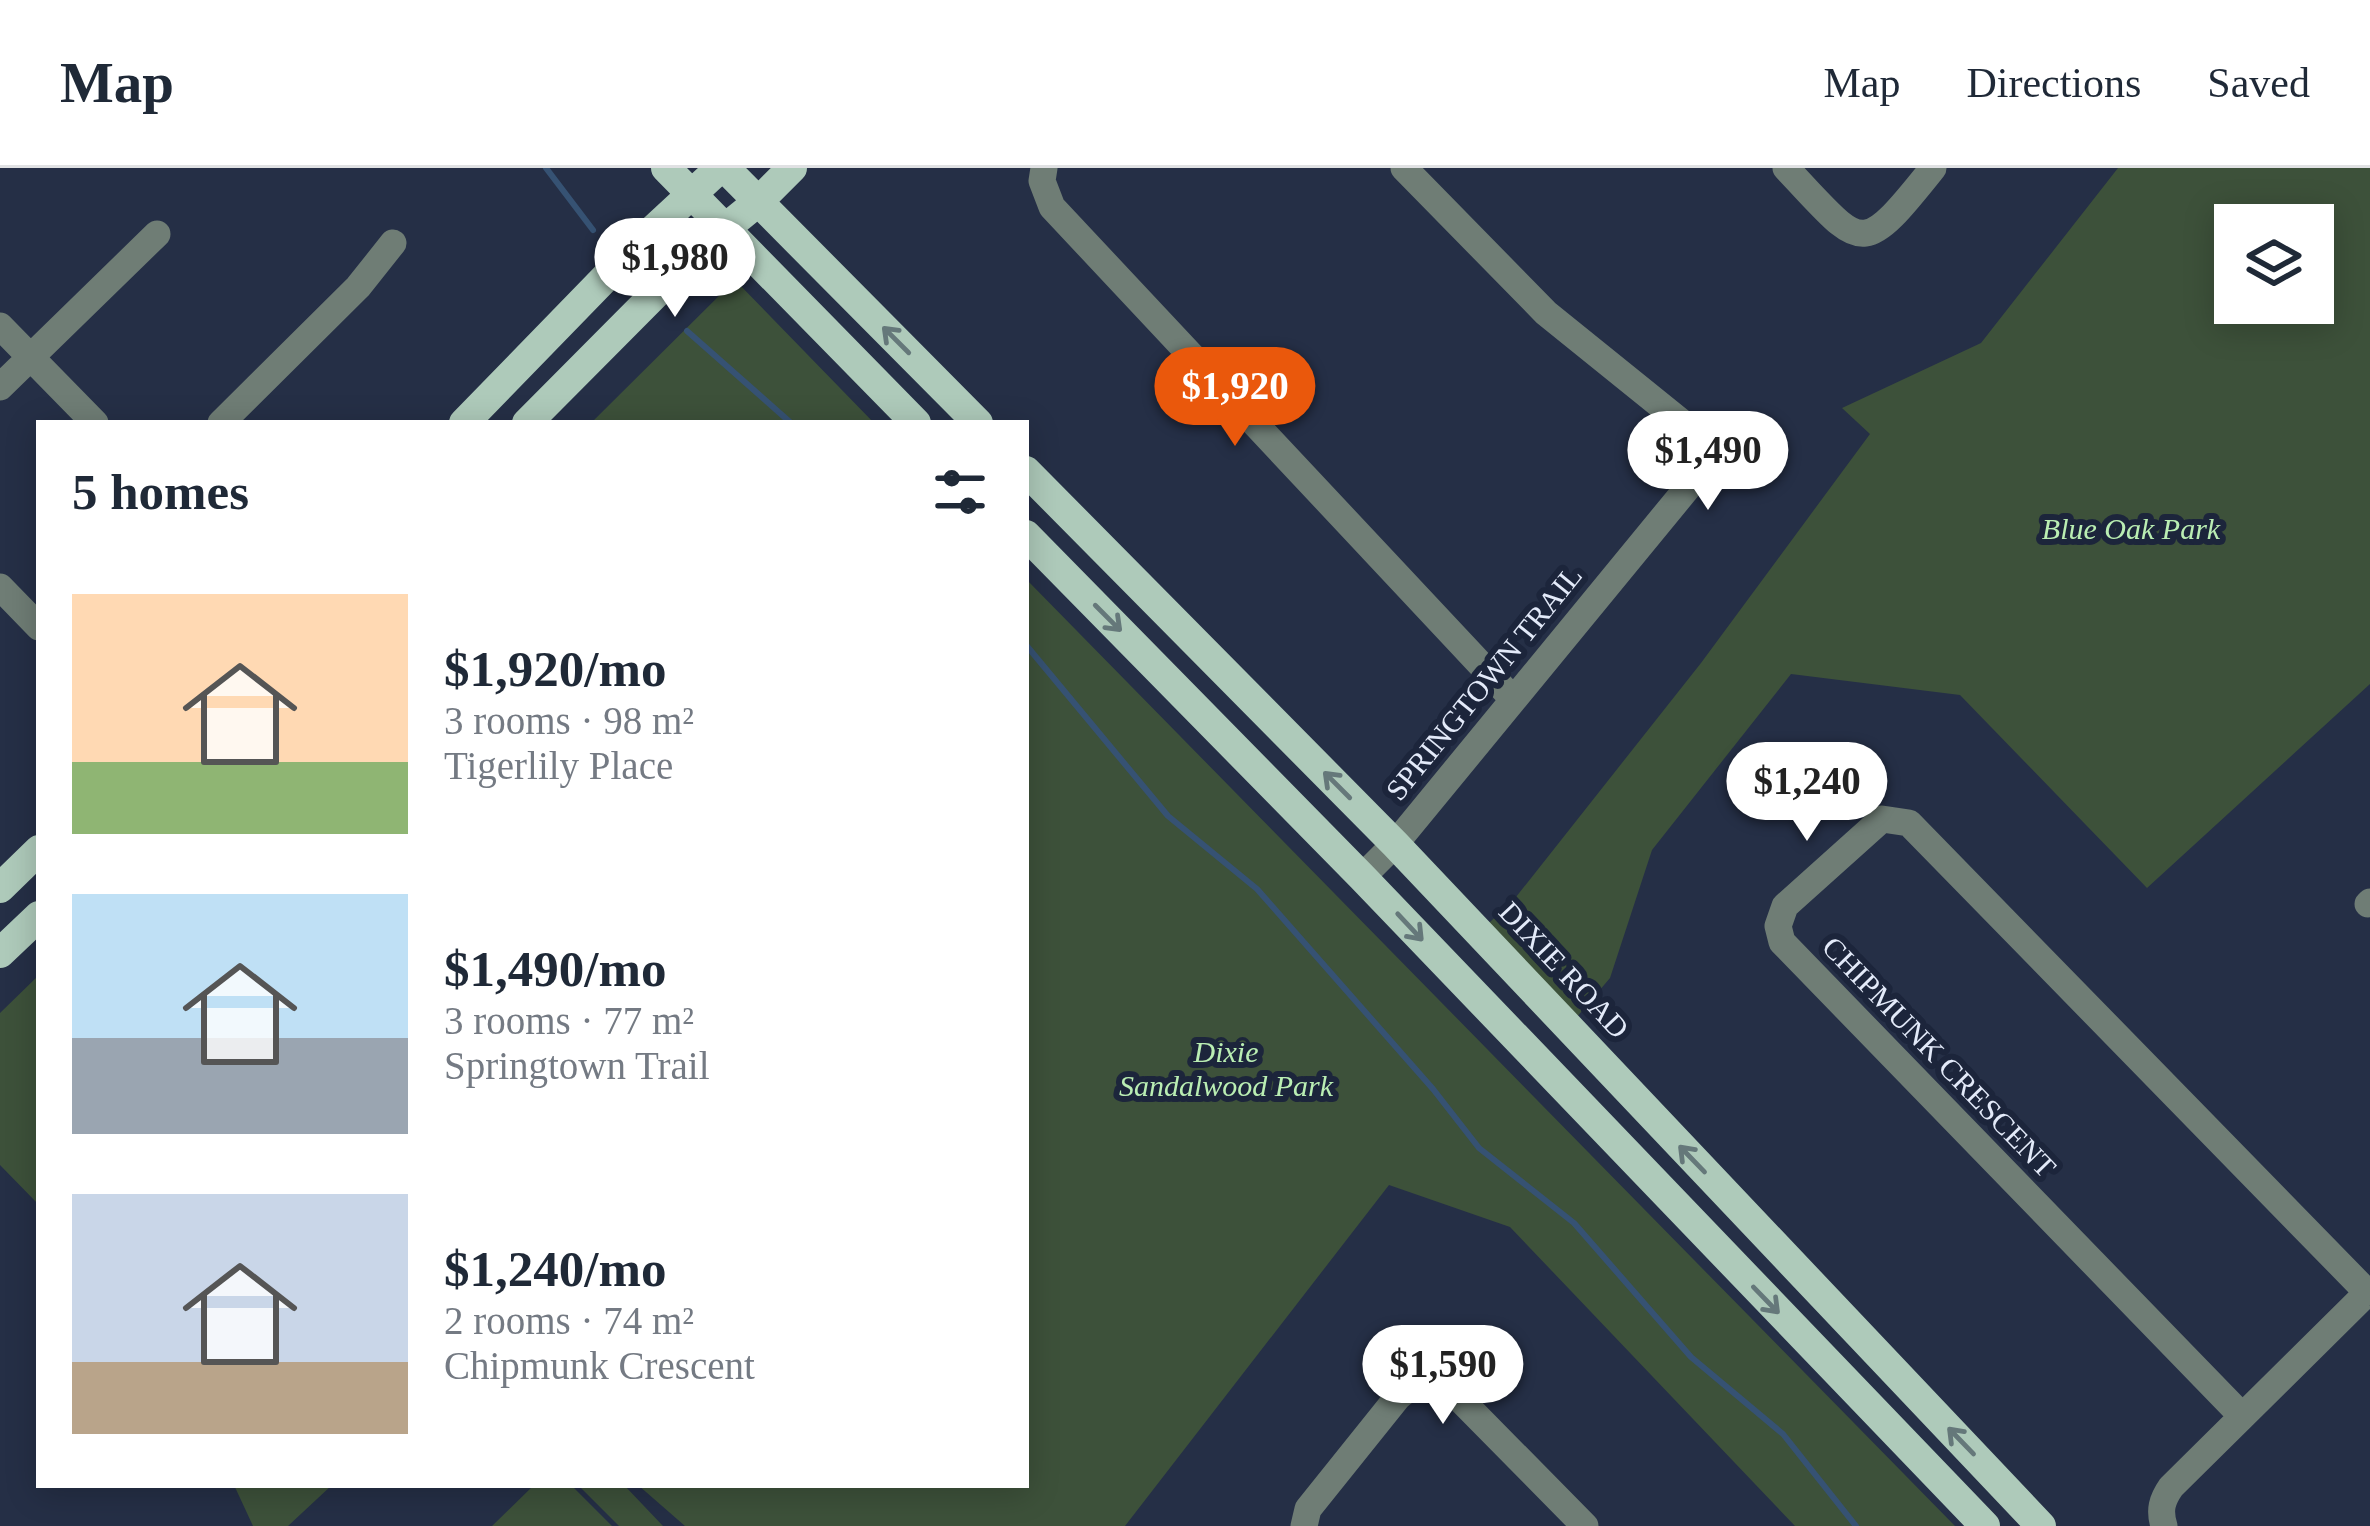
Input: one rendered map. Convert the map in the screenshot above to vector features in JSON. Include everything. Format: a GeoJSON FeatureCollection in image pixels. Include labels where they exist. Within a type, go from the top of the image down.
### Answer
{"type":"FeatureCollection","features":[{"type":"Feature","properties":{"kind":"main road"},"geometry":{"type":"LineString","coordinates":[[666,168],[913,420]]}},
{"type":"Feature","properties":{"kind":"main road"},"geometry":{"type":"LineString","coordinates":[[467,420],[691,193],[723,168],[975,420]]}},
{"type":"Feature","properties":{"kind":"main road"},"geometry":{"type":"LineString","coordinates":[[530,420],[643,305],[791,168]]}},
{"type":"Feature","properties":{"kind":"main road","name":"DIXIE ROAD"},"geometry":{"type":"LineString","coordinates":[[1029,474],[1395,844],[2042,1526]]}},
{"type":"Feature","properties":{"kind":"main road"},"geometry":{"type":"LineString","coordinates":[[1029,538],[1362,877],[1985,1526]]}},
{"type":"Feature","properties":{"kind":"main road"},"geometry":{"type":"LineString","coordinates":[[0,888],[36,853]]}},
{"type":"Feature","properties":{"kind":"main road"},"geometry":{"type":"LineString","coordinates":[[0,953],[36,919]]}},
{"type":"Feature","properties":{"kind":"street"},"geometry":{"type":"LineString","coordinates":[[1044,168],[1042,181],[1052,207],[1513,699]]}},
{"type":"Feature","properties":{"kind":"street","name":"SPRINGTOWN TRAIL"},"geometry":{"type":"LineString","coordinates":[[1362,877],[1395,844],[1689,486],[1699,467],[1691,430],[1546,313],[1404,168]]}},
{"type":"Feature","properties":{"kind":"street"},"geometry":{"type":"LineString","coordinates":[[1786,168],[1840,226],[1856,234],[1874,234],[1890,222],[1933,168]]}},
{"type":"Feature","properties":{"kind":"street"},"geometry":{"type":"LineString","coordinates":[[0,387],[158,234]]}},
{"type":"Feature","properties":{"kind":"street"},"geometry":{"type":"LineString","coordinates":[[223,420],[358,287],[393,243]]}},
{"type":"Feature","properties":{"kind":"street"},"geometry":{"type":"LineString","coordinates":[[0,326],[92,420]]}},
{"type":"Feature","properties":{"kind":"street"},"geometry":{"type":"LineString","coordinates":[[0,587],[36,625]]}},
{"type":"Feature","properties":{"kind":"street","name":"CHIPMUNK CRESCENT"},"geometry":{"type":"LineString","coordinates":[[2241,1415],[1782,942],[1778,926],[1785,906],[1882,819],[1909,823],[2369,1291]]}},
{"type":"Feature","properties":{"kind":"street"},"geometry":{"type":"LineString","coordinates":[[2164,1526],[2163,1498],[2170,1487],[2369,1291]]}},
{"type":"Feature","properties":{"kind":"street"},"geometry":{"type":"LineString","coordinates":[[1304,1526],[1308,1509],[1397,1398],[1408,1388],[1428,1382],[1450,1389],[1585,1526]]}},
{"type":"Feature","properties":{"kind":"green space","name":"Blue Oak Park"},"geometry":{"type":"Polygon","coordinates":[[[2118,168],[2370,168],[2370,684],[2147,888],[1960,695],[1791,674],[1652,850],[1610,978],[1576,1018],[1489,923],[1516,897],[1701,663],[1870,434],[1842,408],[1981,343],[2118,168]]]}},
{"type":"Feature","properties":{"kind":"green space"},"geometry":{"type":"Polygon","coordinates":[[[735,280],[871,420],[594,420],[735,280]]]}},
{"type":"Feature","properties":{"kind":"green space","name":"Dixie Sandalwood Park"},"geometry":{"type":"Polygon","coordinates":[[[1029,582],[1955,1526],[1795,1526],[1510,1227],[1389,1185],[1125,1526],[685,1526],[641,1488],[1029,1488],[1029,582]]]}},
{"type":"Feature","properties":{"kind":"green space"},"geometry":{"type":"Polygon","coordinates":[[[36,978],[36,1202],[0,1165],[0,1013],[36,978]]]}},
{"type":"Feature","properties":{"kind":"green space"},"geometry":{"type":"Polygon","coordinates":[[[235,1488],[329,1488],[288,1526],[253,1526],[235,1488]]]}},
{"type":"Feature","properties":{"kind":"green space"},"geometry":{"type":"Polygon","coordinates":[[[531,1488],[574,1488],[612,1526],[492,1526],[531,1488]]]}},
{"type":"Feature","properties":{"kind":"green space"},"geometry":{"type":"Polygon","coordinates":[[[581,1488],[627,1488],[663,1526],[619,1526],[581,1488]]]}},
{"type":"Feature","properties":{"kind":"waterway"},"geometry":{"type":"LineString","coordinates":[[546,168],[593,230]]}},
{"type":"Feature","properties":{"kind":"waterway"},"geometry":{"type":"LineString","coordinates":[[687,331],[788,420]]}},
{"type":"Feature","properties":{"kind":"waterway"},"geometry":{"type":"LineString","coordinates":[[1029,649],[1168,816],[1257,889],[1479,1148],[1574,1223],[1691,1357],[1783,1434],[1856,1526]]}}]}
